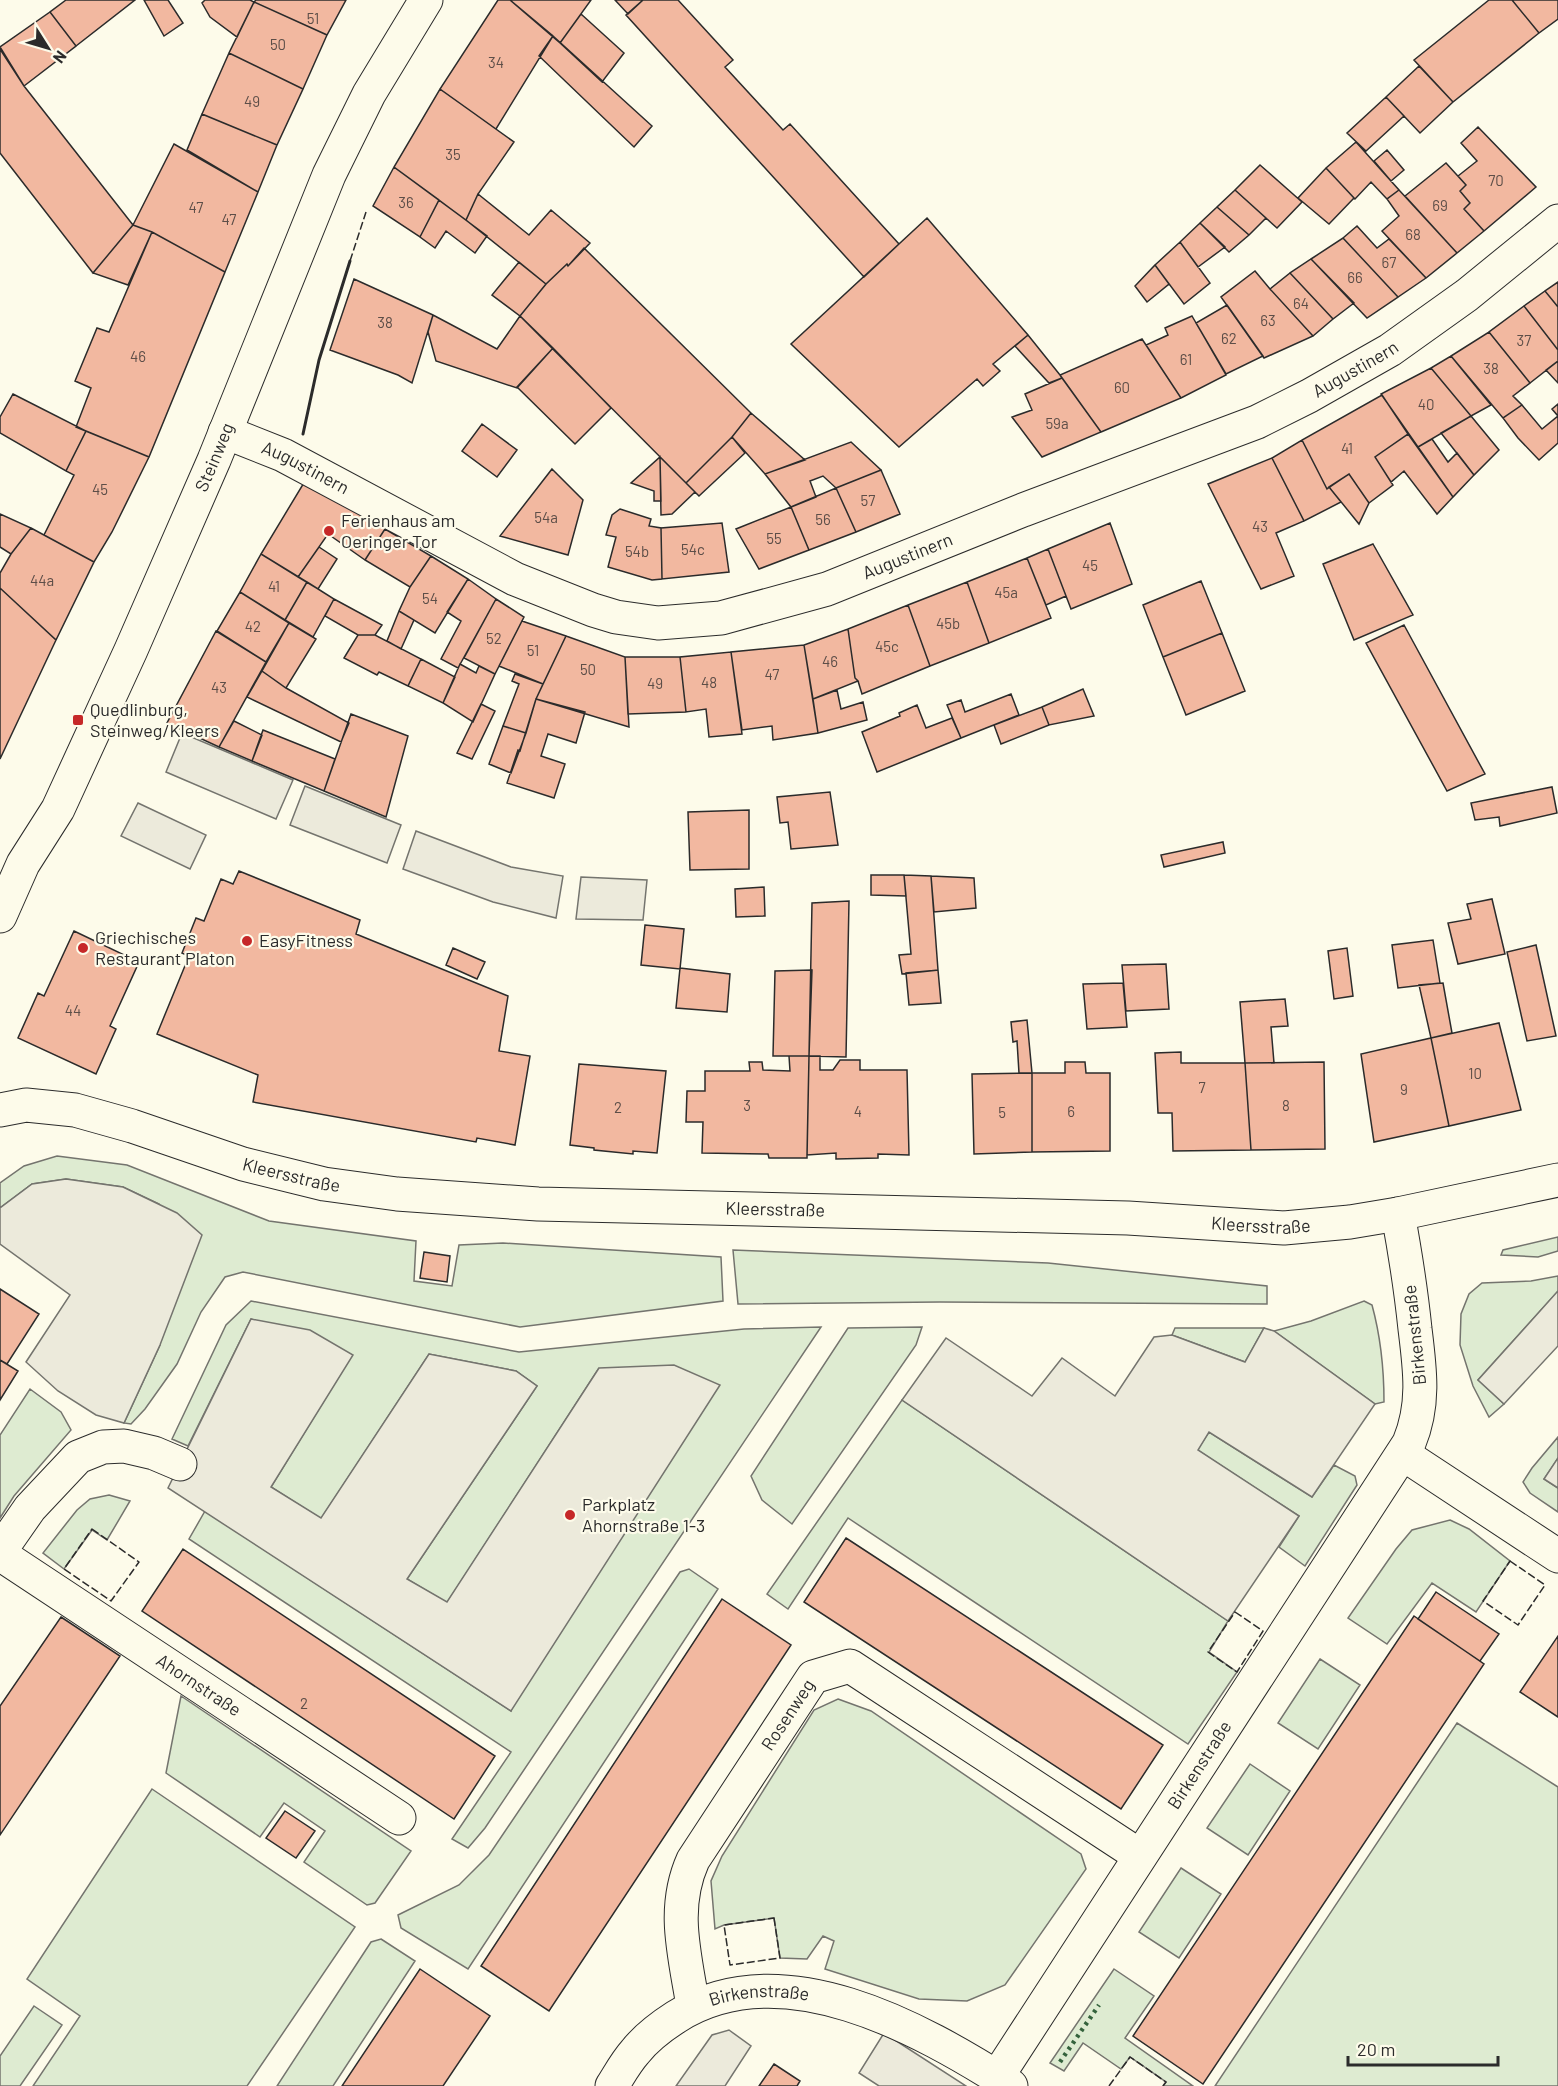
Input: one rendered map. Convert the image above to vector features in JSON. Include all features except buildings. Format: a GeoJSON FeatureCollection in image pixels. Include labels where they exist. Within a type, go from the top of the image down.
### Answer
{"type":"FeatureCollection","features":[{"type":"Feature","properties":{"kind":"street","name":"Steinweg"},"geometry":{"type":"LineString","coordinates":[[0,915],[23,864],[58,809],[131,650],[225,432],[328,176],[369,93],[426,0]]}},
{"type":"Feature","properties":{"kind":"street","name":"Augustinern"},"geometry":{"type":"LineString","coordinates":[[225,432],[283,455],[515,579],[593,610],[616,617],[658,622],[721,618],[826,590],[1023,510],[1257,422],[1309,396],[1390,350],[1467,295],[1558,221]]}},
{"type":"Feature","properties":{"kind":"street","name":"Kleersstraße"},"geometry":{"type":"LineString","coordinates":[[0,1110],[26,1105],[75,1110],[152,1132],[243,1164],[324,1184],[397,1194],[538,1204],[1128,1218],[1284,1228],[1350,1222],[1398,1214],[1558,1180]]}},
{"type":"Feature","properties":{"kind":"street","name":"Birkenstraße"},"geometry":{"type":"LineString","coordinates":[[612,2086],[635,2051],[663,2025],[693,2006],[725,1995],[752,1992],[806,1993],[855,2006],[898,2022],[1004,2082],[1140,1856],[1409,1443],[1421,1399],[1421,1376],[1398,1214]]}},
{"type":"Feature","properties":{"kind":"street","name":"Ahornstraße"},"geometry":{"type":"LineString","coordinates":[[180,1464],[154,1453],[124,1446],[103,1447],[78,1457],[30,1508],[0,1552],[399,1818]]}},
{"type":"Feature","properties":{"kind":"street"},"geometry":{"type":"LineString","coordinates":[[1403,1454],[1558,1556]]}},
{"type":"Feature","properties":{"kind":"street","name":"Rosenweg"},"geometry":{"type":"LineString","coordinates":[[693,2006],[681,1932],[681,1900],[684,1880],[693,1860],[813,1677],[850,1666],[1140,1856]]}},
{"type":"Feature","properties":{"kind":"green space"},"geometry":{"type":"Polygon","coordinates":[[[57,1156],[127,1165],[269,1221],[416,1241],[414,1281],[452,1286],[459,1245],[503,1243],[721,1257],[723,1301],[520,1327],[243,1272],[225,1277],[201,1312],[177,1364],[145,1409],[131,1424],[124,1423],[160,1345],[159,1204],[123,1187],[66,1179],[32,1184],[0,1208],[0,1183],[24,1166],[57,1156]]]}},
{"type":"Feature","properties":{"kind":"green space"},"geometry":{"type":"Polygon","coordinates":[[[1558,1237],[1558,1251],[1538,1257],[1501,1255],[1503,1250],[1558,1237]]]}},
{"type":"Feature","properties":{"kind":"green space"},"geometry":{"type":"Polygon","coordinates":[[[733,1250],[1048,1263],[1267,1286],[1267,1304],[940,1302],[738,1304],[733,1250]]]}},
{"type":"Feature","properties":{"kind":"green space"},"geometry":{"type":"Polygon","coordinates":[[[1558,1276],[1558,1291],[1478,1380],[1504,1404],[1489,1417],[1473,1386],[1460,1345],[1461,1314],[1469,1294],[1482,1283],[1531,1281],[1558,1276]]]}},
{"type":"Feature","properties":{"kind":"green space"},"geometry":{"type":"Polygon","coordinates":[[[251,1301],[519,1352],[744,1329],[821,1327],[485,1828],[468,1848],[452,1839],[511,1752],[189,1539],[205,1511],[511,1711],[599,1368],[447,1603],[407,1579],[537,1386],[516,1371],[429,1354],[321,1519],[271,1487],[352,1355],[251,1319],[188,1446],[172,1439],[226,1325],[251,1301]]]}},
{"type":"Feature","properties":{"kind":"green space"},"geometry":{"type":"Polygon","coordinates":[[[1364,1301],[1372,1305],[1381,1353],[1384,1402],[1375,1404],[1274,1331],[1311,1321],[1364,1301]]]}},
{"type":"Feature","properties":{"kind":"green space"},"geometry":{"type":"Polygon","coordinates":[[[922,1327],[916,1345],[792,1524],[762,1500],[751,1476],[848,1328],[922,1327]]]}},
{"type":"Feature","properties":{"kind":"green space"},"geometry":{"type":"Polygon","coordinates":[[[1175,1328],[1264,1328],[1245,1362],[1172,1335],[1175,1328]]]}},
{"type":"Feature","properties":{"kind":"green space"},"geometry":{"type":"Polygon","coordinates":[[[30,1389],[61,1412],[71,1430],[14,1496],[0,1518],[0,1435],[30,1389]]]}},
{"type":"Feature","properties":{"kind":"green space"},"geometry":{"type":"Polygon","coordinates":[[[902,1400],[1228,1621],[1209,1652],[1237,1672],[1188,1744],[848,1518],[788,1609],[767,1594],[902,1400]]]}},
{"type":"Feature","properties":{"kind":"green space"},"geometry":{"type":"Polygon","coordinates":[[[1209,1432],[1312,1497],[1334,1465],[1355,1476],[1357,1485],[1305,1566],[1279,1547],[1299,1516],[1197,1450],[1209,1432]]]}},
{"type":"Feature","properties":{"kind":"green space"},"geometry":{"type":"Polygon","coordinates":[[[1558,1437],[1558,1458],[1544,1479],[1558,1488],[1558,1512],[1530,1493],[1523,1482],[1558,1437]]]}},
{"type":"Feature","properties":{"kind":"green space"},"geometry":{"type":"Polygon","coordinates":[[[109,1495],[130,1501],[107,1540],[92,1530],[64,1569],[43,1553],[77,1510],[90,1499],[109,1495]]]}},
{"type":"Feature","properties":{"kind":"green space"},"geometry":{"type":"Polygon","coordinates":[[[1450,1520],[1469,1529],[1510,1561],[1476,1612],[1432,1583],[1387,1644],[1348,1618],[1412,1530],[1450,1520]]]}},
{"type":"Feature","properties":{"kind":"green space"},"geometry":{"type":"Polygon","coordinates":[[[689,1569],[718,1589],[468,1969],[401,1928],[398,1915],[459,1885],[489,1855],[680,1572],[689,1569]]]}},
{"type":"Feature","properties":{"kind":"green space"},"geometry":{"type":"Polygon","coordinates":[[[1320,1659],[1360,1685],[1318,1749],[1278,1723],[1320,1659]]]}},
{"type":"Feature","properties":{"kind":"green space"},"geometry":{"type":"Polygon","coordinates":[[[181,1696],[411,1851],[375,1903],[367,1905],[304,1862],[325,1831],[284,1803],[260,1837],[166,1773],[181,1696]]]}},
{"type":"Feature","properties":{"kind":"green space"},"geometry":{"type":"Polygon","coordinates":[[[838,1699],[871,1711],[1081,1854],[1086,1869],[1005,1985],[967,2001],[919,1999],[825,1969],[834,1941],[823,1936],[807,1959],[780,1958],[774,1918],[724,1925],[715,1929],[711,1881],[722,1856],[814,1710],[838,1699]]]}},
{"type":"Feature","properties":{"kind":"green space"},"geometry":{"type":"Polygon","coordinates":[[[1457,1723],[1558,1787],[1558,2086],[1215,2086],[1457,1723]]]}},
{"type":"Feature","properties":{"kind":"green space"},"geometry":{"type":"Polygon","coordinates":[[[1250,1764],[1290,1791],[1248,1855],[1207,1828],[1250,1764]]]}},
{"type":"Feature","properties":{"kind":"green space"},"geometry":{"type":"Polygon","coordinates":[[[152,1789],[355,1927],[247,2086],[33,2086],[80,2016],[27,1979],[152,1789]]]}},
{"type":"Feature","properties":{"kind":"green space"},"geometry":{"type":"Polygon","coordinates":[[[1181,1868],[1221,1894],[1179,1958],[1139,1932],[1181,1868]]]}},
{"type":"Feature","properties":{"kind":"green space"},"geometry":{"type":"Polygon","coordinates":[[[381,1939],[415,1961],[333,2086],[277,2086],[371,1942],[381,1939]]]}},
{"type":"Feature","properties":{"kind":"green space"},"geometry":{"type":"Polygon","coordinates":[[[1114,1969],[1154,1996],[1125,2038],[1193,2086],[1163,2086],[1166,2082],[1130,2057],[1121,2069],[1083,2043],[1064,2071],[1050,2063],[1114,1969]]]}},
{"type":"Feature","properties":{"kind":"green space"},"geometry":{"type":"Polygon","coordinates":[[[34,2006],[62,2025],[20,2086],[0,2086],[0,2056],[34,2006]]]}},
{"type":"Feature","properties":{"kind":"shaded area"},"geometry":{"type":"Polygon","coordinates":[[[182,733],[293,780],[276,819],[166,772],[182,733]]]}},
{"type":"Feature","properties":{"kind":"shaded area"},"geometry":{"type":"Polygon","coordinates":[[[305,786],[401,825],[387,863],[290,825],[305,786]]]}},
{"type":"Feature","properties":{"kind":"shaded area"},"geometry":{"type":"Polygon","coordinates":[[[138,803],[206,835],[190,869],[121,836],[138,803]]]}},
{"type":"Feature","properties":{"kind":"shaded area"},"geometry":{"type":"Polygon","coordinates":[[[416,831],[511,867],[563,876],[556,918],[493,902],[403,869],[416,831]]]}},
{"type":"Feature","properties":{"kind":"shaded area"},"geometry":{"type":"Polygon","coordinates":[[[581,877],[647,880],[643,920],[576,919],[581,877]]]}},
{"type":"Feature","properties":{"kind":"shaded area"},"geometry":{"type":"Polygon","coordinates":[[[66,1179],[123,1187],[177,1213],[202,1235],[160,1345],[124,1423],[96,1415],[58,1391],[26,1362],[70,1295],[0,1244],[0,1208],[32,1184],[66,1179]]]}},
{"type":"Feature","properties":{"kind":"shaded area"},"geometry":{"type":"Polygon","coordinates":[[[1558,1291],[1558,1346],[1504,1404],[1478,1380],[1558,1291]]]}},
{"type":"Feature","properties":{"kind":"shaded area","name":"Parkplatz Ahornstraße 1-3"},"geometry":{"type":"Polygon","coordinates":[[[251,1319],[310,1330],[353,1355],[271,1487],[321,1518],[429,1354],[516,1371],[537,1386],[407,1579],[447,1602],[599,1368],[674,1365],[720,1385],[511,1711],[168,1488],[251,1319]]]}},
{"type":"Feature","properties":{"kind":"shaded area"},"geometry":{"type":"Polygon","coordinates":[[[1264,1328],[1274,1331],[1375,1404],[1312,1497],[1209,1432],[1198,1450],[1299,1516],[1228,1621],[902,1400],[946,1338],[1032,1396],[1062,1358],[1115,1396],[1154,1337],[1172,1335],[1245,1362],[1264,1328]]]}},
{"type":"Feature","properties":{"kind":"shaded area"},"geometry":{"type":"Polygon","coordinates":[[[1558,1458],[1558,1488],[1544,1479],[1558,1458]]]}},
{"type":"Feature","properties":{"kind":"shaded area"},"geometry":{"type":"Polygon","coordinates":[[[729,2030],[751,2046],[725,2086],[676,2086],[712,2035],[729,2030]]]}},
{"type":"Feature","properties":{"kind":"shaded area"},"geometry":{"type":"Polygon","coordinates":[[[884,2033],[966,2086],[879,2086],[859,2073],[884,2033]]]}},
{"type":"Feature","properties":{"kind":"hedge"},"geometry":{"type":"LineString","coordinates":[[1060,2062],[1099,2005]]}},
{"type":"Feature","properties":{"kind":"fence"},"geometry":{"type":"LineString","coordinates":[[350,261],[366,212]]}},
{"type":"Feature","properties":{"kind":"fence"},"geometry":{"type":"LineString","coordinates":[[92,1529],[139,1562],[111,1601],[64,1569],[92,1529]]}},
{"type":"Feature","properties":{"kind":"fence"},"geometry":{"type":"LineString","coordinates":[[1510,1561],[1545,1585],[1518,1625],[1483,1601],[1510,1561]]}},
{"type":"Feature","properties":{"kind":"fence"},"geometry":{"type":"LineString","coordinates":[[1235,1612],[1263,1631],[1237,1672],[1208,1652],[1235,1612]]}},
{"type":"Feature","properties":{"kind":"fence"},"geometry":{"type":"LineString","coordinates":[[774,1918],[780,1958],[730,1965],[724,1925],[774,1918]]}},
{"type":"Feature","properties":{"kind":"fence"},"geometry":{"type":"LineString","coordinates":[[1109,2086],[1130,2057],[1166,2082],[1163,2086]]}},
{"type":"Feature","properties":{"kind":"wall"},"geometry":{"type":"LineString","coordinates":[[303,434],[319,360],[350,261]]}},
{"type":"Feature","properties":{"kind":"place","name":"Ferienhaus am Oeringer Tor"},"geometry":{"type":"Point","coordinates":[329,531]}},
{"type":"Feature","properties":{"kind":"place","name":"Quedlinburg, Steinweg/Kleers"},"geometry":{"type":"Point","coordinates":[78,720]}},
{"type":"Feature","properties":{"kind":"place","name":"EasyFitness"},"geometry":{"type":"Point","coordinates":[247,941]}},
{"type":"Feature","properties":{"kind":"place","name":"Griechisches Restaurant Platon"},"geometry":{"type":"Point","coordinates":[83,948]}},
{"type":"Feature","properties":{"kind":"place","name":"Parkplatz Ahornstraße 1-3"},"geometry":{"type":"Point","coordinates":[570,1515]}}]}
